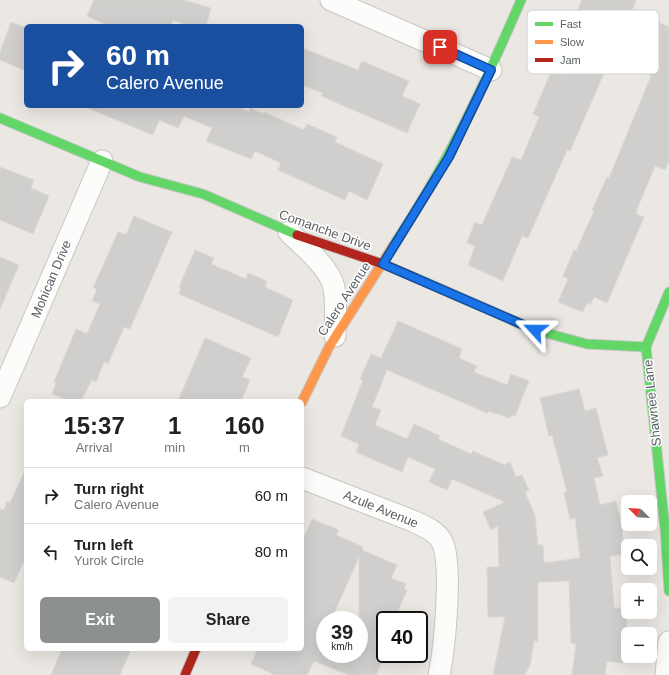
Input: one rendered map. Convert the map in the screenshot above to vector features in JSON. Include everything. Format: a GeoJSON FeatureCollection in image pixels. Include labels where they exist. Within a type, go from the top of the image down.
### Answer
{"type":"FeatureCollection","features":[{"type":"Feature","properties":{"kind":"street"},"geometry":{"type":"LineString","coordinates":[[331,0],[491,70]]}},
{"type":"Feature","properties":{"kind":"street","name":"Calero Avenue"},"geometry":{"type":"LineString","coordinates":[[304,399],[335,336],[354,304],[383,264],[449,157],[491,70],[521,0]]}},
{"type":"Feature","properties":{"kind":"street","name":"Comanche Drive"},"geometry":{"type":"LineString","coordinates":[[0,118],[140,177],[203,194],[289,232],[383,264],[535,330],[587,344],[646,347]]}},
{"type":"Feature","properties":{"kind":"street","name":"Mohican Drive"},"geometry":{"type":"LineString","coordinates":[[0,397],[7,361],[102,161]]}},
{"type":"Feature","properties":{"kind":"street"},"geometry":{"type":"LineString","coordinates":[[289,232],[315,258],[332,280],[334,294],[335,336]]}},
{"type":"Feature","properties":{"kind":"street","name":"Shawnee Lane"},"geometry":{"type":"LineString","coordinates":[[669,292],[646,347],[665,528],[669,591]]}},
{"type":"Feature","properties":{"kind":"street","name":"Azule Avenue"},"geometry":{"type":"LineString","coordinates":[[304,479],[413,521],[430,530],[441,540],[446,552],[447,578],[444,654],[439,675]]}},
{"type":"Feature","properties":{"kind":"street"},"geometry":{"type":"LineString","coordinates":[[666,675],[669,642]]}},
{"type":"Feature","properties":{"kind":"street"},"geometry":{"type":"LineString","coordinates":[[185,675],[195,651]]}},
{"type":"Feature","properties":{"kind":"building"},"geometry":{"type":"Polygon","coordinates":[[[94,0],[184,0],[211,8],[207,24],[184,24],[173,20],[172,24],[105,24],[87,16],[94,0]]]}},
{"type":"Feature","properties":{"kind":"building"},"geometry":{"type":"Polygon","coordinates":[[[582,0],[636,0],[632,10],[578,10],[582,0]]]}},
{"type":"Feature","properties":{"kind":"building"},"geometry":{"type":"Polygon","coordinates":[[[11,22],[24,27],[24,70],[0,60],[0,52],[11,22]]]}},
{"type":"Feature","properties":{"kind":"building"},"geometry":{"type":"Polygon","coordinates":[[[659,23],[669,27],[669,161],[665,170],[655,166],[637,209],[636,214],[644,217],[607,303],[594,297],[590,305],[587,303],[583,312],[558,302],[568,279],[563,276],[574,250],[576,251],[594,211],[592,210],[607,177],[609,178],[651,76],[647,74],[659,74],[659,23]]]}},
{"type":"Feature","properties":{"kind":"building"},"geometry":{"type":"Polygon","coordinates":[[[304,49],[358,70],[362,61],[409,81],[402,96],[420,104],[407,133],[321,96],[323,93],[304,86],[304,49]]]}},
{"type":"Feature","properties":{"kind":"building"},"geometry":{"type":"Polygon","coordinates":[[[550,74],[604,74],[570,151],[567,150],[528,238],[522,236],[503,281],[468,265],[475,246],[467,243],[475,222],[482,225],[512,157],[521,160],[539,117],[533,114],[550,74]]]}},
{"type":"Feature","properties":{"kind":"building"},"geometry":{"type":"Polygon","coordinates":[[[88,108],[240,108],[249,112],[250,108],[264,114],[264,112],[304,130],[307,124],[337,137],[335,142],[383,164],[367,200],[349,191],[345,200],[278,170],[281,163],[255,151],[251,159],[206,141],[212,128],[184,116],[178,128],[159,120],[153,135],[88,108]]]}},
{"type":"Feature","properties":{"kind":"building"},"geometry":{"type":"Polygon","coordinates":[[[0,167],[34,180],[31,188],[49,196],[33,234],[0,220],[0,167]]]}},
{"type":"Feature","properties":{"kind":"building"},"geometry":{"type":"Polygon","coordinates":[[[134,216],[172,232],[130,329],[124,327],[108,364],[104,362],[96,382],[92,380],[82,399],[65,399],[52,394],[56,383],[54,382],[76,329],[87,334],[100,304],[92,301],[97,289],[93,288],[118,232],[126,235],[134,216]]]}},
{"type":"Feature","properties":{"kind":"building"},"geometry":{"type":"Polygon","coordinates":[[[195,250],[214,258],[211,264],[246,279],[248,273],[267,281],[265,287],[293,300],[278,337],[179,294],[181,288],[179,287],[195,250]]]}},
{"type":"Feature","properties":{"kind":"building"},"geometry":{"type":"Polygon","coordinates":[[[0,257],[19,265],[0,309],[0,257]]]}},
{"type":"Feature","properties":{"kind":"building"},"geometry":{"type":"Polygon","coordinates":[[[398,321],[462,349],[459,358],[477,366],[474,372],[507,385],[511,374],[529,381],[515,416],[511,415],[510,418],[488,411],[487,413],[387,370],[372,407],[381,410],[375,425],[407,439],[414,424],[440,436],[438,439],[471,454],[473,451],[504,465],[510,462],[516,477],[522,475],[529,490],[525,492],[535,516],[538,545],[543,545],[544,563],[580,558],[575,518],[570,519],[564,493],[567,492],[552,435],[549,436],[540,398],[579,389],[585,411],[596,408],[608,455],[597,458],[603,476],[594,478],[600,505],[616,501],[621,522],[623,539],[621,539],[621,555],[610,556],[614,608],[621,608],[621,619],[626,619],[627,627],[621,627],[621,663],[607,661],[605,675],[572,675],[576,644],[571,643],[569,581],[538,582],[538,641],[534,641],[530,665],[525,675],[493,675],[505,617],[488,617],[487,567],[499,567],[498,526],[491,530],[483,512],[505,502],[452,479],[447,490],[429,482],[435,469],[408,457],[402,472],[356,452],[359,444],[341,436],[363,380],[360,379],[371,354],[381,358],[398,321]]]}},
{"type":"Feature","properties":{"kind":"building"},"geometry":{"type":"Polygon","coordinates":[[[205,338],[251,358],[242,377],[250,380],[242,399],[179,399],[205,338]]]}},
{"type":"Feature","properties":{"kind":"building"},"geometry":{"type":"Polygon","coordinates":[[[24,472],[24,561],[14,583],[0,577],[0,508],[4,510],[7,501],[10,503],[24,472]]]}},
{"type":"Feature","properties":{"kind":"building"},"geometry":{"type":"Polygon","coordinates":[[[312,519],[339,530],[336,535],[363,547],[362,550],[397,565],[391,578],[406,584],[404,589],[407,590],[398,611],[376,611],[376,663],[381,663],[376,675],[349,675],[319,663],[368,663],[368,611],[359,611],[359,557],[335,611],[316,611],[316,662],[314,661],[307,675],[275,675],[251,664],[257,651],[304,651],[304,537],[312,519]]]}},
{"type":"Feature","properties":{"kind":"building"},"geometry":{"type":"Polygon","coordinates":[[[61,651],[130,651],[120,675],[51,675],[61,651]]]}},
{"type":"Feature","properties":{"kind":"traffic: fast"},"geometry":{"type":"LineString","coordinates":[[393,246],[412,217],[447,157],[493,64],[521,0]]}},
{"type":"Feature","properties":{"kind":"traffic: fast"},"geometry":{"type":"LineString","coordinates":[[0,118],[140,177],[203,194],[297,235]]}},
{"type":"Feature","properties":{"kind":"traffic: fast"},"geometry":{"type":"LineString","coordinates":[[416,278],[535,330],[587,344],[646,347]]}},
{"type":"Feature","properties":{"kind":"traffic: fast"},"geometry":{"type":"LineString","coordinates":[[669,292],[646,347],[665,528],[669,591]]}},
{"type":"Feature","properties":{"kind":"traffic: slow"},"geometry":{"type":"LineString","coordinates":[[303,399],[329,347],[393,246]]}},
{"type":"Feature","properties":{"kind":"traffic: jam"},"geometry":{"type":"LineString","coordinates":[[297,235],[383,264],[416,278]]}},
{"type":"Feature","properties":{"kind":"traffic: jam"},"geometry":{"type":"LineString","coordinates":[[185,675],[195,651]]}},
{"type":"Feature","properties":{"kind":"route"},"geometry":{"type":"LineString","coordinates":[[440,47],[491,70],[449,157],[383,264],[535,330]]}}]}
